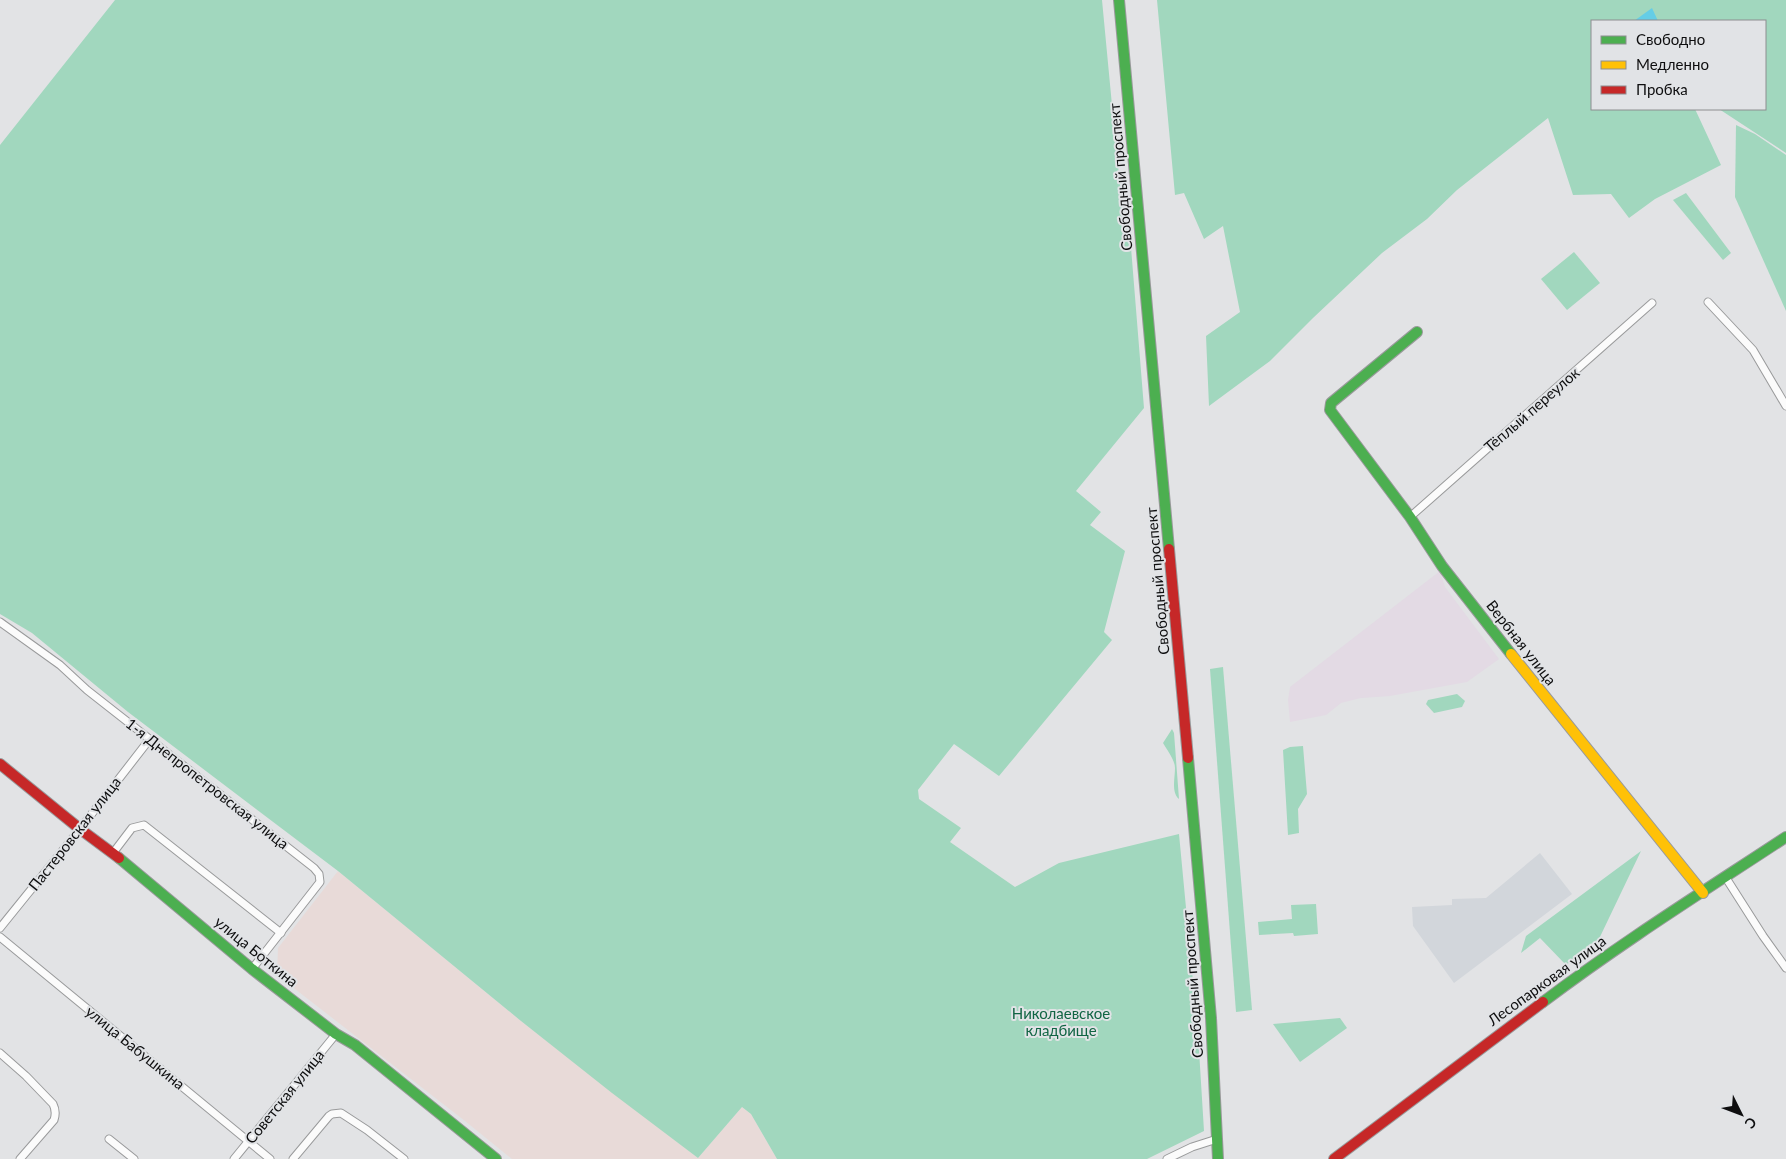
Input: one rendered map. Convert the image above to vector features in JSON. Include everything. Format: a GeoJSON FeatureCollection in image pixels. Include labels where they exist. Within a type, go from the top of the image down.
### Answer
{"type":"FeatureCollection","features":[{"type":"Feature","properties":{"kind":"main road","name":"Свободный проспект"},"geometry":{"type":"LineString","coordinates":[[1119,0],[1204,921],[1218,1159]]}},
{"type":"Feature","properties":{"kind":"main road","name":"Вербная улица"},"geometry":{"type":"LineString","coordinates":[[1417,332],[1331,403],[1330,410],[1410,516],[1418,532],[1450,575],[1542,694],[1703,893]]}},
{"type":"Feature","properties":{"kind":"main road","name":"улица Боткина"},"geometry":{"type":"LineString","coordinates":[[0,764],[80,829],[113,853],[252,969],[336,1034],[355,1045],[496,1159]]}},
{"type":"Feature","properties":{"kind":"main road","name":"Лесопарковая улица"},"geometry":{"type":"LineString","coordinates":[[1334,1159],[1591,966],[1786,837]]}},
{"type":"Feature","properties":{"kind":"street"},"geometry":{"type":"LineString","coordinates":[[1708,302],[1753,350],[1786,406]]}},
{"type":"Feature","properties":{"kind":"street","name":"Тёплый переулок"},"geometry":{"type":"LineString","coordinates":[[1410,516],[1652,303]]}},
{"type":"Feature","properties":{"kind":"street","name":"1-я Днепропетровская улица"},"geometry":{"type":"LineString","coordinates":[[0,622],[60,665],[87,690],[314,868],[319,874],[320,882],[252,969]]}},
{"type":"Feature","properties":{"kind":"street","name":"Пастеровская улица"},"geometry":{"type":"LineString","coordinates":[[0,928],[149,740]]}},
{"type":"Feature","properties":{"kind":"street"},"geometry":{"type":"LineString","coordinates":[[113,853],[132,828],[144,826],[281,933]]}},
{"type":"Feature","properties":{"kind":"street"},"geometry":{"type":"LineString","coordinates":[[1726,878],[1786,968]]}},
{"type":"Feature","properties":{"kind":"street","name":"улица Бабушкина"},"geometry":{"type":"LineString","coordinates":[[0,937],[270,1159]]}},
{"type":"Feature","properties":{"kind":"street","name":"Советская улица"},"geometry":{"type":"LineString","coordinates":[[234,1159],[336,1034]]}},
{"type":"Feature","properties":{"kind":"street"},"geometry":{"type":"LineString","coordinates":[[0,1053],[26,1076],[55,1108],[54,1120],[20,1159]]}},
{"type":"Feature","properties":{"kind":"street"},"geometry":{"type":"LineString","coordinates":[[293,1159],[328,1116],[341,1113],[367,1130],[404,1159]]}},
{"type":"Feature","properties":{"kind":"street"},"geometry":{"type":"LineString","coordinates":[[109,1139],[134,1159]]}},
{"type":"Feature","properties":{"kind":"street"},"geometry":{"type":"LineString","coordinates":[[1167,1159],[1192,1147],[1218,1139]]}},
{"type":"Feature","properties":{"kind":"shaded area"},"geometry":{"type":"Polygon","coordinates":[[[1440,571],[1445,587],[1499,659],[1467,682],[1390,696],[1361,698],[1341,703],[1326,715],[1290,722],[1288,700],[1290,687],[1440,571]]]}},
{"type":"Feature","properties":{"kind":"shaded area"},"geometry":{"type":"Polygon","coordinates":[[[1540,853],[1572,894],[1454,983],[1413,926],[1412,907],[1452,905],[1452,899],[1486,898],[1540,853]]]}},
{"type":"Feature","properties":{"kind":"shaded area"},"geometry":{"type":"Polygon","coordinates":[[[338,871],[521,1021],[698,1158],[742,1107],[751,1114],[777,1159],[512,1159],[277,975],[278,948],[338,871]]]}},
{"type":"Feature","properties":{"kind":"green space","name":"Николаевское кладбище"},"geometry":{"type":"Polygon","coordinates":[[[115,0],[1102,0],[1117,158],[1125,224],[1130,235],[1144,408],[1076,491],[1101,512],[1090,525],[1125,551],[1104,632],[1112,640],[999,776],[954,744],[918,790],[919,799],[961,828],[950,842],[1015,887],[1059,863],[1179,834],[1198,1034],[1204,1131],[1147,1159],[777,1159],[751,1114],[742,1107],[698,1158],[521,1021],[338,871],[128,712],[32,633],[0,614],[0,145],[115,0]]]}},
{"type":"Feature","properties":{"kind":"green space"},"geometry":{"type":"Polygon","coordinates":[[[1157,0],[1786,0],[1786,153],[1721,110],[1766,110],[1766,20],[1591,20],[1591,110],[1695,110],[1721,165],[1655,199],[1629,218],[1611,194],[1573,195],[1548,118],[1457,190],[1427,219],[1382,253],[1270,361],[1209,406],[1206,336],[1240,312],[1223,226],[1204,239],[1184,193],[1175,195],[1157,0]]]}},
{"type":"Feature","properties":{"kind":"green space"},"geometry":{"type":"Polygon","coordinates":[[[1736,125],[1755,134],[1786,155],[1786,311],[1735,197],[1736,125]]]}},
{"type":"Feature","properties":{"kind":"green space"},"geometry":{"type":"Polygon","coordinates":[[[1686,193],[1731,253],[1723,260],[1673,200],[1686,193]]]}},
{"type":"Feature","properties":{"kind":"green space"},"geometry":{"type":"Polygon","coordinates":[[[1574,252],[1600,283],[1567,310],[1541,279],[1574,252]]]}},
{"type":"Feature","properties":{"kind":"green space"},"geometry":{"type":"Polygon","coordinates":[[[1223,667],[1252,1010],[1236,1012],[1210,669],[1223,667]]]}},
{"type":"Feature","properties":{"kind":"green space"},"geometry":{"type":"Polygon","coordinates":[[[1457,694],[1465,701],[1462,707],[1434,713],[1426,704],[1428,700],[1457,694]]]}},
{"type":"Feature","properties":{"kind":"green space"},"geometry":{"type":"Polygon","coordinates":[[[1172,729],[1174,733],[1179,799],[1174,789],[1175,765],[1163,743],[1172,729]]]}},
{"type":"Feature","properties":{"kind":"green space"},"geometry":{"type":"Polygon","coordinates":[[[1303,746],[1307,794],[1298,809],[1299,833],[1288,835],[1283,750],[1290,747],[1303,746]]]}},
{"type":"Feature","properties":{"kind":"green space"},"geometry":{"type":"Polygon","coordinates":[[[1641,851],[1598,941],[1566,965],[1540,938],[1521,953],[1526,936],[1641,851]]]}},
{"type":"Feature","properties":{"kind":"green space"},"geometry":{"type":"Polygon","coordinates":[[[1316,904],[1318,934],[1294,936],[1293,933],[1259,935],[1258,922],[1292,919],[1291,905],[1316,904]]]}},
{"type":"Feature","properties":{"kind":"green space"},"geometry":{"type":"Polygon","coordinates":[[[1340,1018],[1347,1028],[1300,1062],[1273,1024],[1340,1018]]]}},
{"type":"Feature","properties":{"kind":"water"},"geometry":{"type":"Polygon","coordinates":[[[1652,8],[1658,20],[1635,20],[1652,8]]]}},
{"type":"Feature","properties":{"kind":"traffic: fast"},"geometry":{"type":"LineString","coordinates":[[1119,0],[1169,549]]}},
{"type":"Feature","properties":{"kind":"traffic: fast"},"geometry":{"type":"LineString","coordinates":[[1417,332],[1331,403],[1330,410],[1410,517],[1442,566],[1511,654]]}},
{"type":"Feature","properties":{"kind":"traffic: fast"},"geometry":{"type":"LineString","coordinates":[[1188,758],[1211,1018],[1218,1159]]}},
{"type":"Feature","properties":{"kind":"traffic: fast"},"geometry":{"type":"LineString","coordinates":[[1543,1002],[1633,938],[1786,837]]}},
{"type":"Feature","properties":{"kind":"traffic: fast"},"geometry":{"type":"LineString","coordinates":[[119,858],[252,969],[336,1034],[355,1045],[496,1159]]}},
{"type":"Feature","properties":{"kind":"traffic: slow"},"geometry":{"type":"LineString","coordinates":[[1511,654],[1703,893]]}},
{"type":"Feature","properties":{"kind":"traffic: jam"},"geometry":{"type":"LineString","coordinates":[[1169,549],[1188,758]]}},
{"type":"Feature","properties":{"kind":"traffic: jam"},"geometry":{"type":"LineString","coordinates":[[0,764],[119,858]]}},
{"type":"Feature","properties":{"kind":"traffic: jam"},"geometry":{"type":"LineString","coordinates":[[1334,1159],[1543,1002]]}}]}
